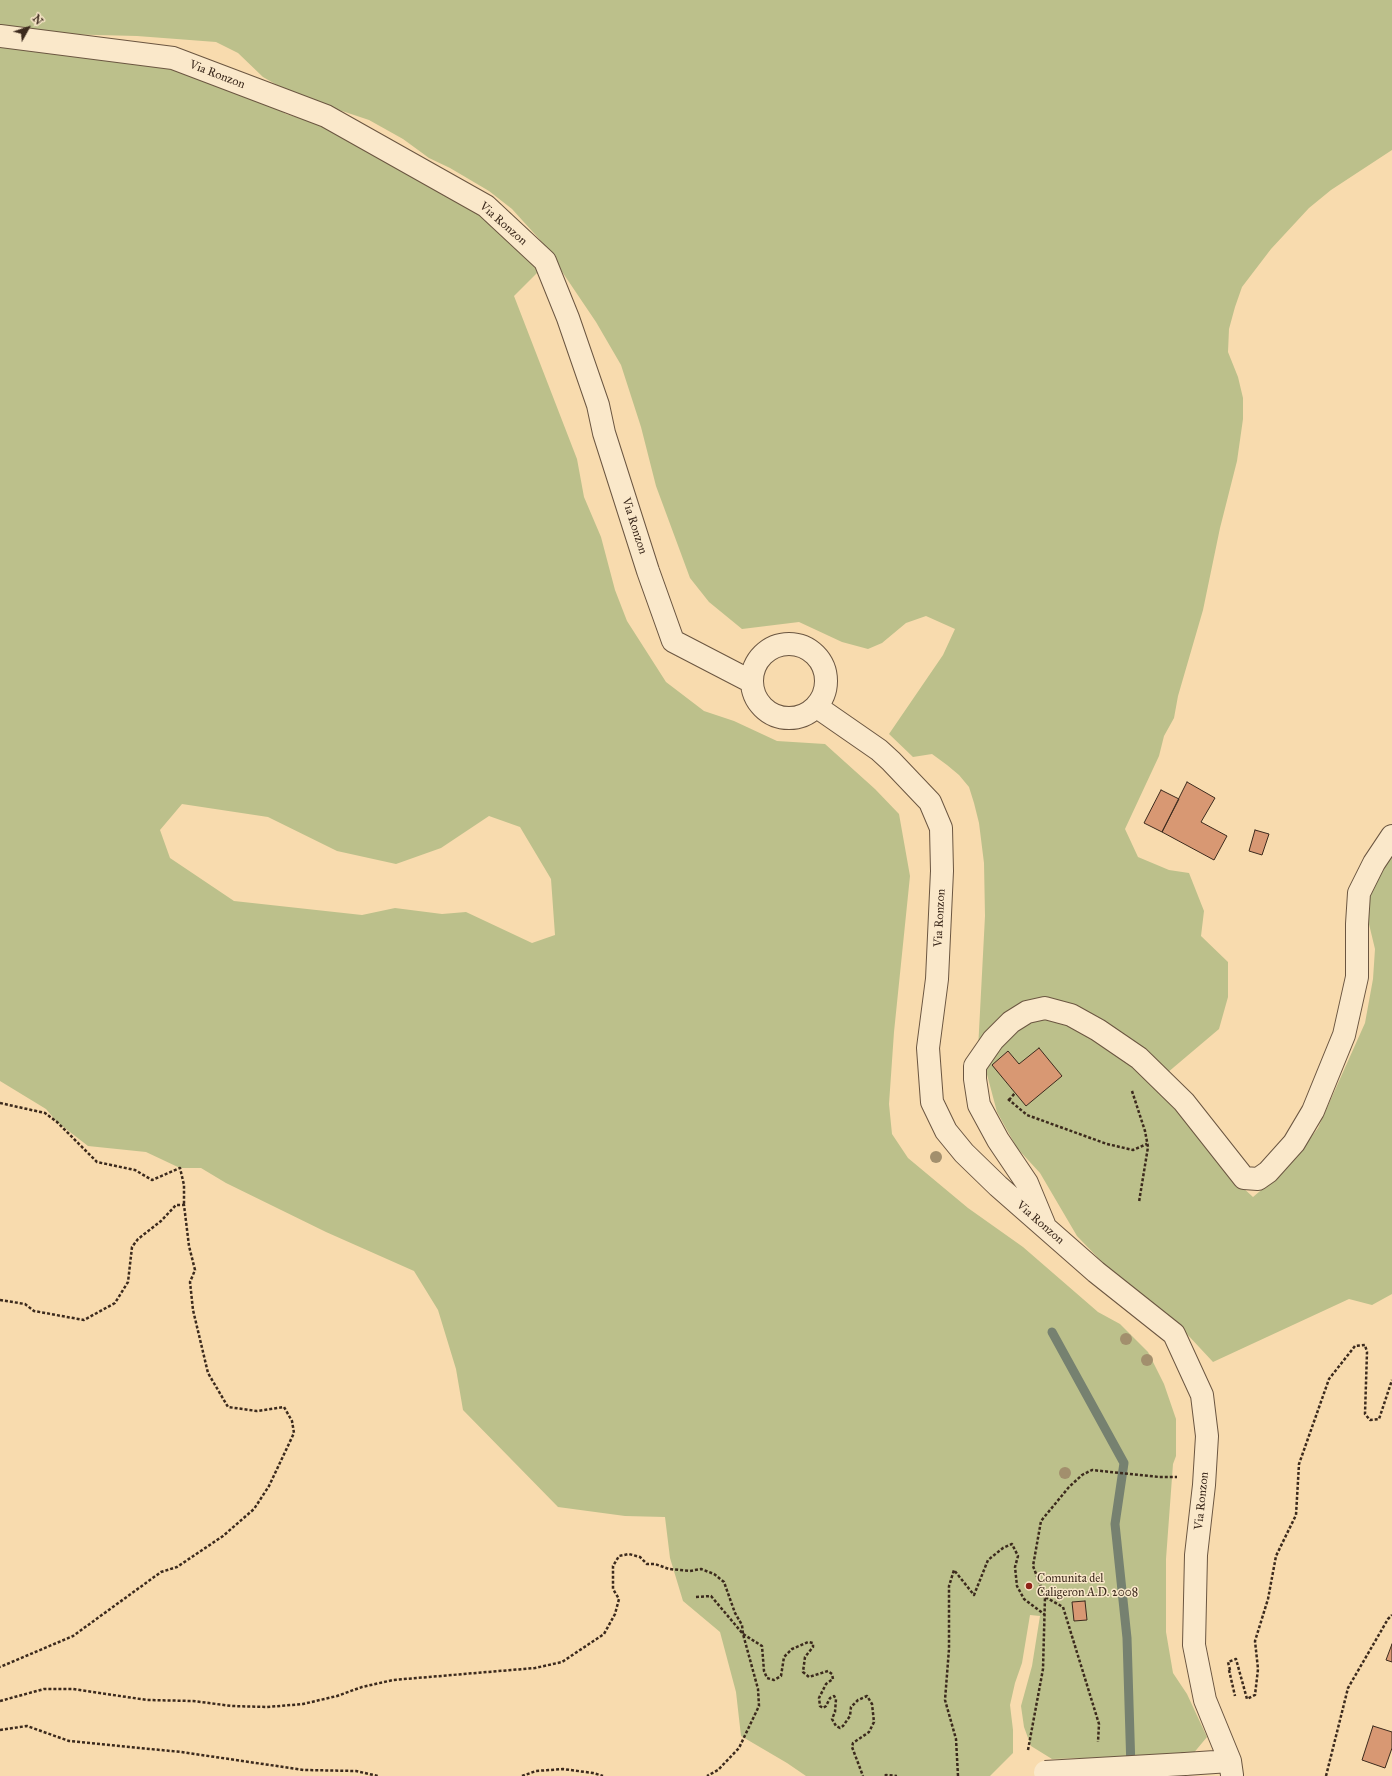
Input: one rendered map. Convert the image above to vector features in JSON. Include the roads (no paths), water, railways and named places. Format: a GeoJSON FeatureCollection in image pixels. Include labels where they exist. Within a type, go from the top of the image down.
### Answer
{"type":"FeatureCollection","features":[{"type":"Feature","properties":{"kind":"street","name":"Via Ronzon"},"geometry":{"type":"LineString","coordinates":[[0,36],[173,58],[326,116],[486,206],[545,261],[568,318],[598,405],[606,440],[648,570],[673,641],[752,682]]}},
{"type":"Feature","properties":{"kind":"street"},"geometry":{"type":"LineString","coordinates":[[782,644],[795,644],[816,654],[826,675],[826,687],[823,698],[817,707],[807,714],[796,718],[783,718],[771,714],[761,706],[754,694],[752,682],[754,669],[760,657],[770,649],[782,644]]}},
{"type":"Feature","properties":{"kind":"street","name":"Via Ronzon"},"geometry":{"type":"LineString","coordinates":[[817,707],[879,750],[930,802],[941,828],[942,871],[937,980],[928,1048],[932,1102],[946,1131],[964,1153],[998,1186],[1096,1272],[1174,1334],[1202,1395],[1207,1436],[1204,1486],[1196,1555],[1194,1645],[1205,1700],[1231,1769]]}},
{"type":"Feature","properties":{"kind":"street"},"geometry":{"type":"LineString","coordinates":[[1046,1228],[1027,1184],[998,1140],[979,1105],[975,1079],[975,1066],[993,1040],[1011,1022],[1026,1012],[1045,1008],[1071,1015],[1098,1030],[1139,1058],[1184,1102],[1244,1178],[1258,1179],[1268,1172],[1294,1143],[1313,1111],[1344,1035],[1357,977],[1357,924],[1359,893],[1374,863],[1392,836]]}},
{"type":"Feature","properties":{"kind":"street"},"geometry":{"type":"LineString","coordinates":[[1038,1774],[1185,1764],[1231,1769]]}},
{"type":"Feature","properties":{"kind":"waterway"},"geometry":{"type":"LineString","coordinates":[[1052,1332],[1124,1463],[1115,1524],[1127,1638],[1131,1769]]}},
{"type":"Feature","properties":{"kind":"place","name":"Comunita del Caligeron A.D. 2008"},"geometry":{"type":"Point","coordinates":[1029,1586]}}]}
